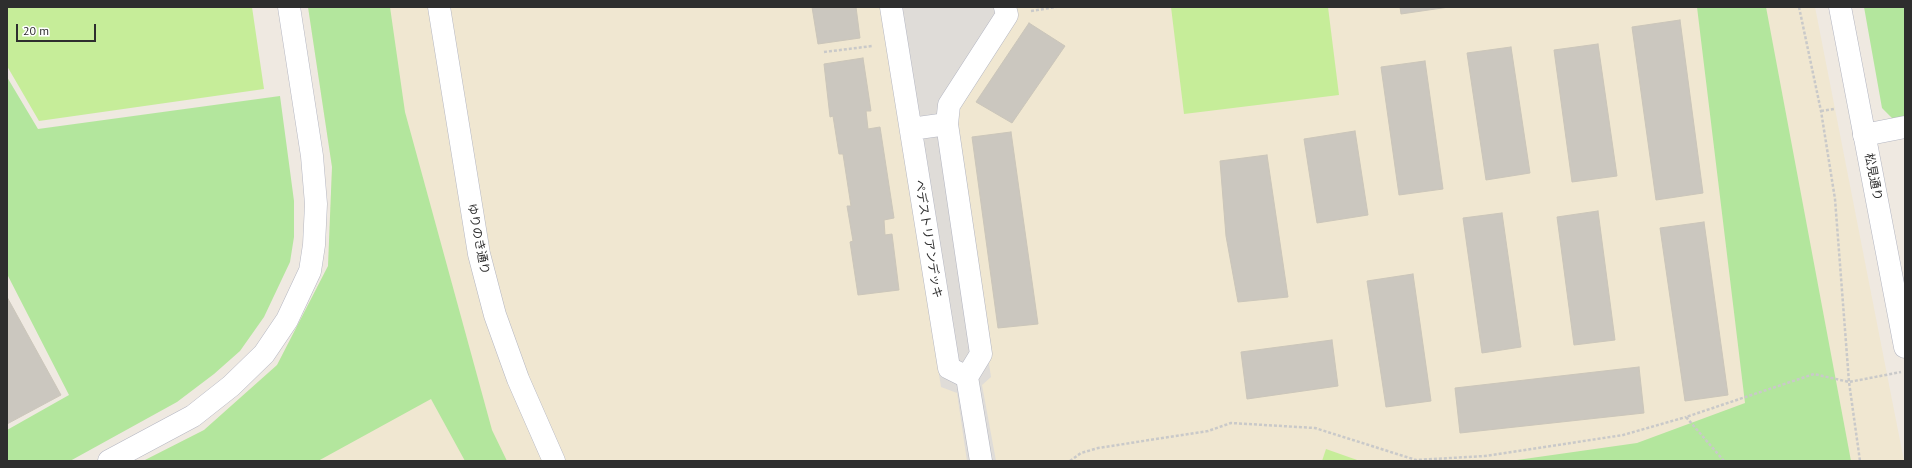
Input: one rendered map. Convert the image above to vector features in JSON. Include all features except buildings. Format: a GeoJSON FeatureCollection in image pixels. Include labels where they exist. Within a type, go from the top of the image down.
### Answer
{"type":"FeatureCollection","features":[{"type":"Feature","properties":{"kind":"street"},"geometry":{"type":"LineString","coordinates":[[109,461],[193,416],[231,386],[264,354],[284,326],[310,271],[314,245],[316,204],[312,156],[289,7]]}},
{"type":"Feature","properties":{"kind":"street","name":"ゆりのき通り"},"geometry":{"type":"LineString","coordinates":[[439,7],[479,254],[496,316],[518,379],[554,461]]}},
{"type":"Feature","properties":{"kind":"street","name":"ペデストリアンデッキ"},"geometry":{"type":"LineString","coordinates":[[891,7],[949,368],[967,377]]}},
{"type":"Feature","properties":{"kind":"street"},"geometry":{"type":"LineString","coordinates":[[981,461],[967,377],[981,354],[947,124],[949,105],[1007,15],[1006,7]]}},
{"type":"Feature","properties":{"kind":"street","name":"松見通り"},"geometry":{"type":"LineString","coordinates":[[1840,7],[1905,347]]}},
{"type":"Feature","properties":{"kind":"street"},"geometry":{"type":"LineString","coordinates":[[911,129],[947,124]]}},
{"type":"Feature","properties":{"kind":"street"},"geometry":{"type":"LineString","coordinates":[[1864,134],[1905,127]]}},
{"type":"Feature","properties":{"kind":"path"},"geometry":{"type":"LineString","coordinates":[[1799,7],[1821,111],[1835,199],[1849,382],[1860,461]]}},
{"type":"Feature","properties":{"kind":"path"},"geometry":{"type":"LineString","coordinates":[[824,52],[897,43]]}},
{"type":"Feature","properties":{"kind":"path"},"geometry":{"type":"LineString","coordinates":[[1070,461],[1081,453],[1098,448],[1208,431],[1231,423],[1315,428],[1416,460],[1484,456],[1623,435],[1686,417],[1814,374],[1849,382],[1905,372]]}},
{"type":"Feature","properties":{"kind":"path"},"geometry":{"type":"LineString","coordinates":[[1686,417],[1724,461]]}},
{"type":"Feature","properties":{"kind":"shaded area"},"geometry":{"type":"Polygon","coordinates":[[[308,7],[1815,7],[1904,461],[143,461],[204,430],[277,365],[328,266],[332,167],[308,7]]]}},
{"type":"Feature","properties":{"kind":"shaded area"},"geometry":{"type":"Polygon","coordinates":[[[883,7],[1012,7],[952,117],[991,377],[982,385],[996,461],[967,461],[957,393],[941,387],[883,7]]]}},
{"type":"Feature","properties":{"kind":"green space"},"geometry":{"type":"Polygon","coordinates":[[[7,7],[252,7],[264,89],[39,121],[7,66],[7,7]]]}},
{"type":"Feature","properties":{"kind":"green space"},"geometry":{"type":"Polygon","coordinates":[[[308,7],[390,7],[405,112],[492,430],[507,461],[465,461],[431,399],[318,461],[143,461],[204,430],[277,365],[328,266],[332,167],[308,7]]]}},
{"type":"Feature","properties":{"kind":"green space"},"geometry":{"type":"Polygon","coordinates":[[[1171,7],[1328,7],[1339,95],[1184,114],[1171,7]]]}},
{"type":"Feature","properties":{"kind":"green space"},"geometry":{"type":"Polygon","coordinates":[[[1697,7],[1766,7],[1851,461],[1510,461],[1637,443],[1745,403],[1697,7]]]}},
{"type":"Feature","properties":{"kind":"green space"},"geometry":{"type":"Polygon","coordinates":[[[1864,7],[1905,7],[1905,117],[1893,119],[1882,108],[1864,7]]]}},
{"type":"Feature","properties":{"kind":"green space"},"geometry":{"type":"Polygon","coordinates":[[[7,77],[38,129],[280,96],[294,201],[294,237],[290,262],[264,317],[240,351],[214,374],[177,402],[70,461],[7,461],[7,430],[69,395],[7,274],[7,77]]]}},
{"type":"Feature","properties":{"kind":"green space"},"geometry":{"type":"Polygon","coordinates":[[[1326,449],[1360,461],[1322,461],[1326,449]]]}}]}
